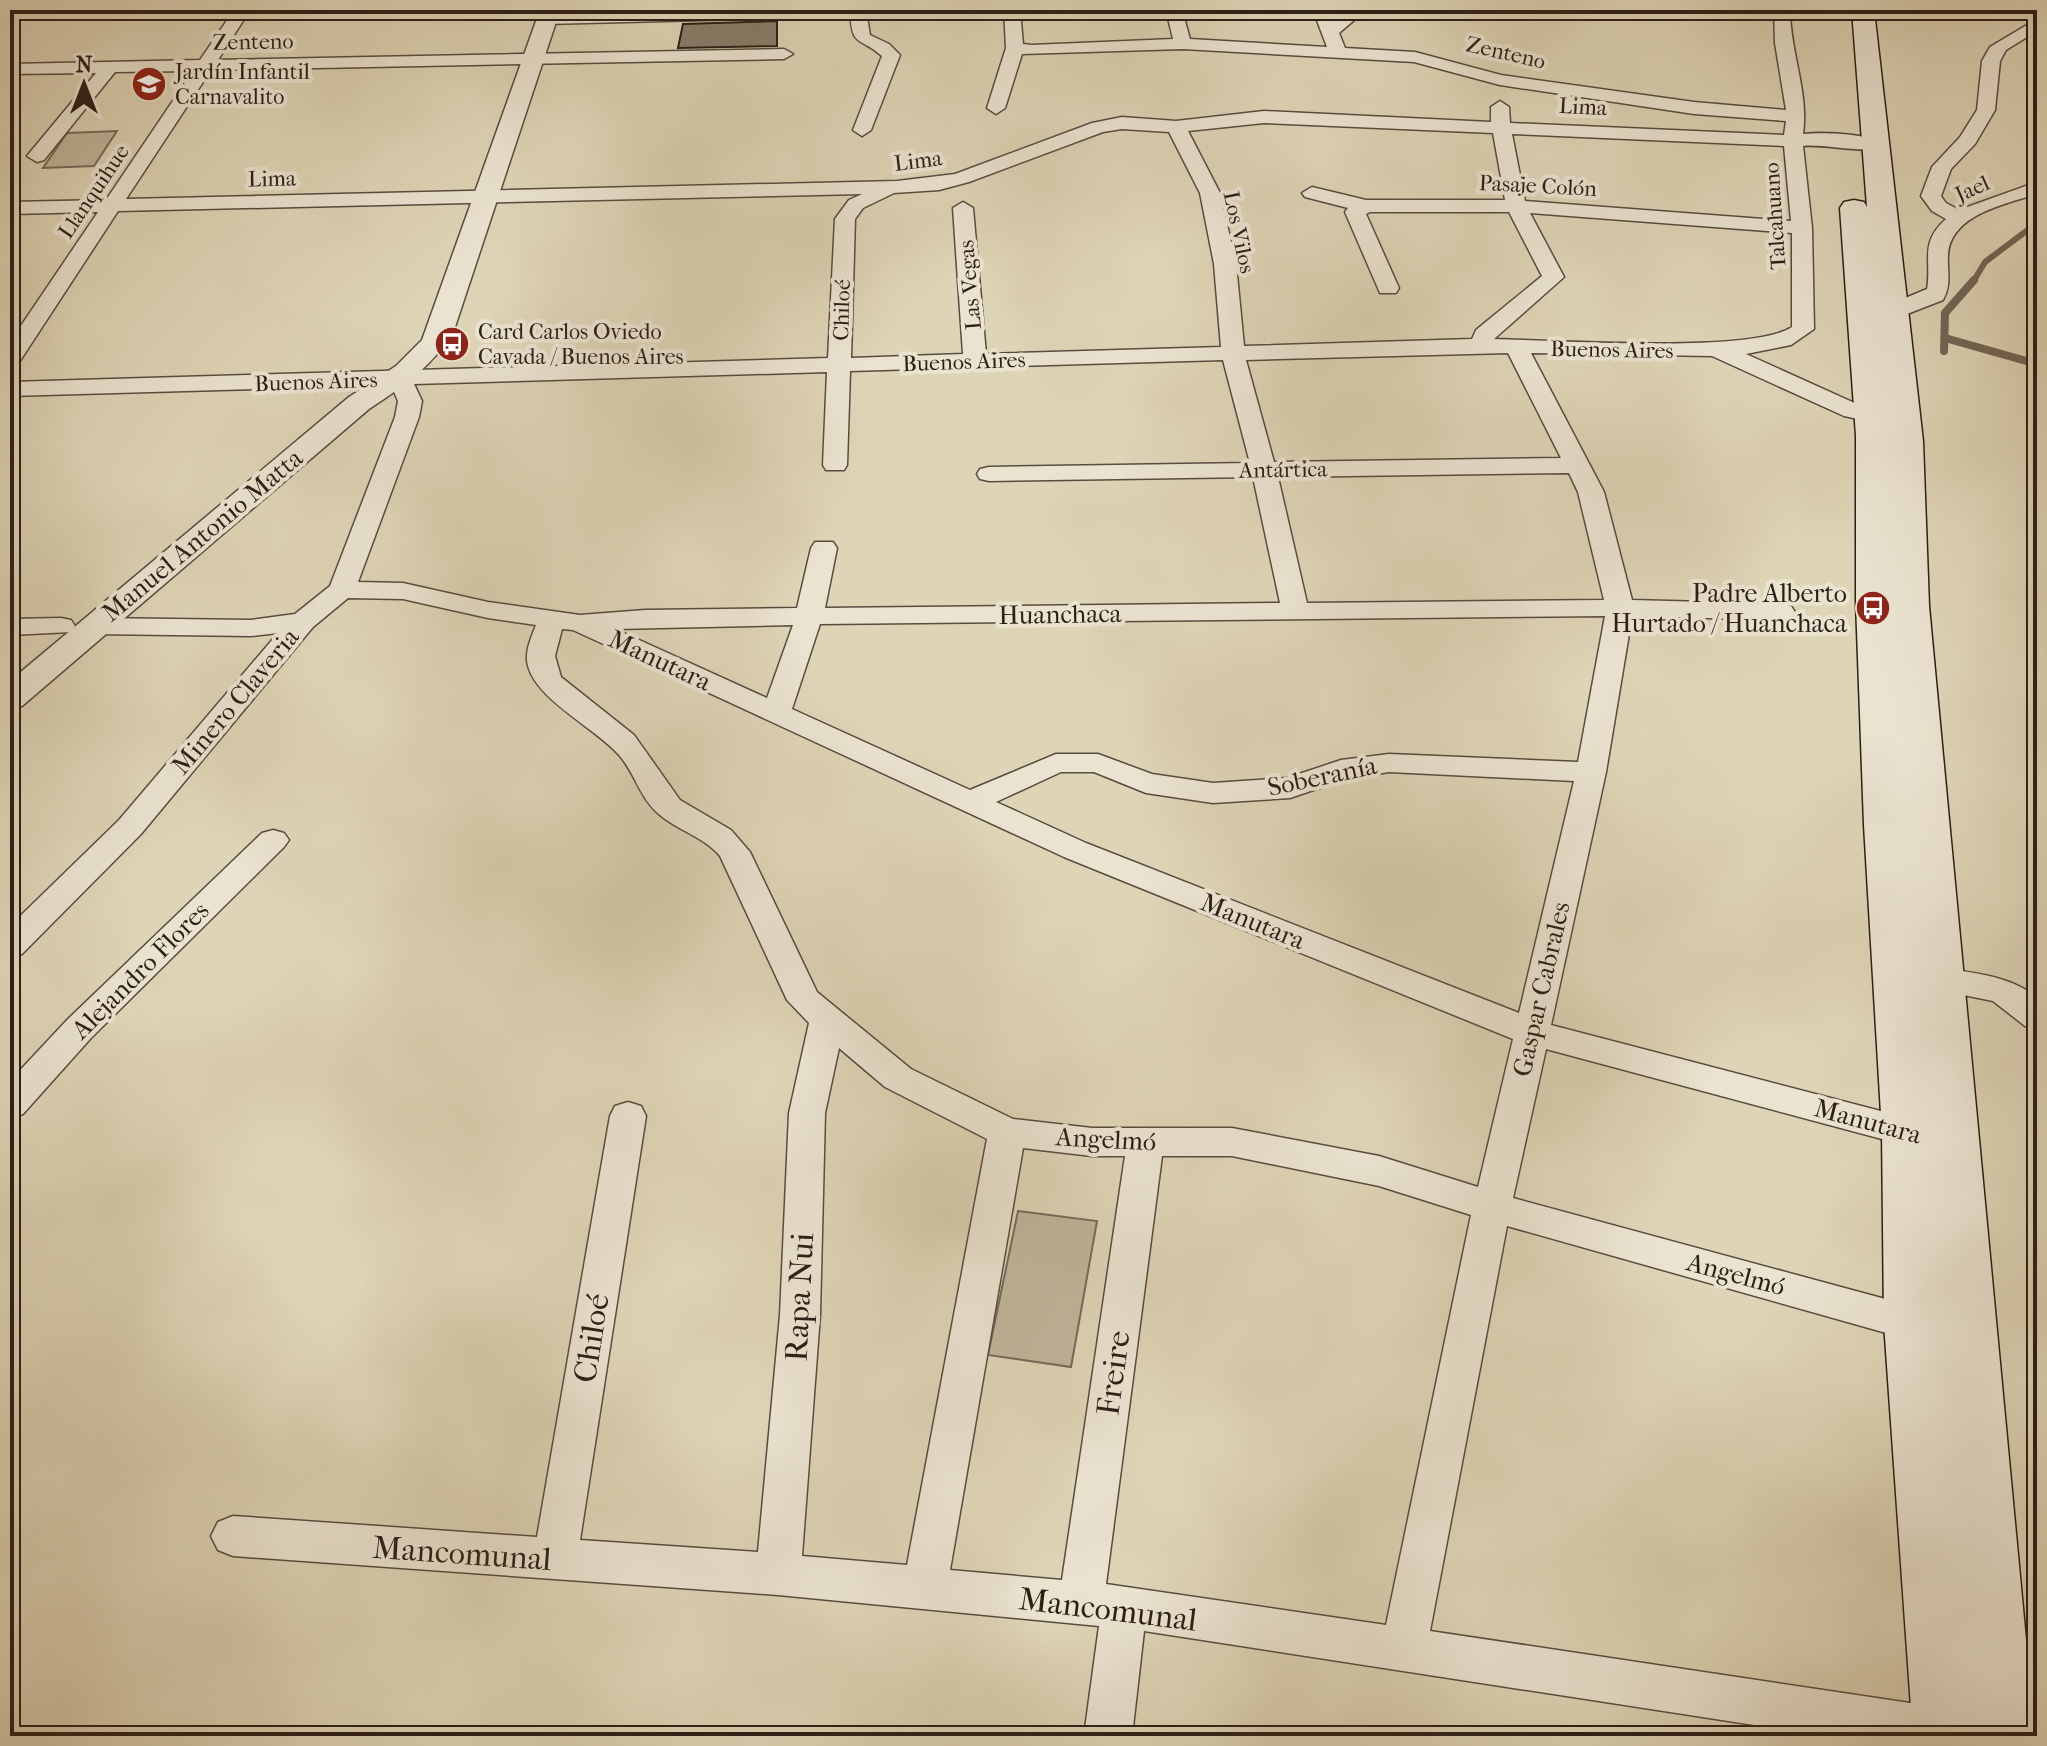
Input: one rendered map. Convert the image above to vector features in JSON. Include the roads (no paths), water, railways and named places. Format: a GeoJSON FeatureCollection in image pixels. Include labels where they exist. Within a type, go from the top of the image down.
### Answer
{"type":"FeatureCollection","features":[{"type":"Feature","properties":{"kind":"main road"},"geometry":{"type":"LineString","coordinates":[[1855,22],[1849,141],[1854,232],[1887,419],[1910,606],[2002,1736]]}},
{"type":"Feature","properties":{"kind":"main road"},"geometry":{"type":"LineString","coordinates":[[1849,141],[1894,311],[1887,419],[1884,809],[1907,1131],[1911,1323],[1956,1735]]}},
{"type":"Feature","properties":{"kind":"street","name":"Llanquihue"},"geometry":{"type":"LineString","coordinates":[[10,359],[242,10]]}},
{"type":"Feature","properties":{"kind":"street"},"geometry":{"type":"LineString","coordinates":[[858,10],[859,35],[891,55],[862,130]]}},
{"type":"Feature","properties":{"kind":"street"},"geometry":{"type":"LineString","coordinates":[[996,108],[1015,48],[1012,10]]}},
{"type":"Feature","properties":{"kind":"street"},"geometry":{"type":"LineString","coordinates":[[1174,10],[1183,44]]}},
{"type":"Feature","properties":{"kind":"street"},"geometry":{"type":"LineString","coordinates":[[1321,10],[1338,52]]}},
{"type":"Feature","properties":{"kind":"street"},"geometry":{"type":"LineString","coordinates":[[1330,32],[1358,10]]}},
{"type":"Feature","properties":{"kind":"street","name":"Talcahuano"},"geometry":{"type":"LineString","coordinates":[[1716,349],[1769,345],[1792,338],[1803,329],[1802,228],[1790,70],[1781,25],[1782,10]]}},
{"type":"Feature","properties":{"kind":"street"},"geometry":{"type":"LineString","coordinates":[[549,14],[672,13],[784,35]]}},
{"type":"Feature","properties":{"kind":"street","name":"Manuel Antonio Matta"},"geometry":{"type":"LineString","coordinates":[[10,699],[359,403],[400,379],[432,348],[441,330],[549,14]]}},
{"type":"Feature","properties":{"kind":"street"},"geometry":{"type":"LineString","coordinates":[[1960,218],[1939,207],[1931,196],[1942,167],[1968,140],[1986,110],[1991,89],[1991,61],[1999,47],[2037,24]]}},
{"type":"Feature","properties":{"kind":"street","name":"Zenteno"},"geometry":{"type":"LineString","coordinates":[[10,69],[664,56],[784,35]]}},
{"type":"Feature","properties":{"kind":"street","name":"Zenteno"},"geometry":{"type":"LineString","coordinates":[[1015,48],[1032,50],[1183,44],[1415,57],[1500,80],[1694,108],[1794,129]]}},
{"type":"Feature","properties":{"kind":"street"},"geometry":{"type":"LineString","coordinates":[[658,75],[664,56]]}},
{"type":"Feature","properties":{"kind":"street"},"geometry":{"type":"LineString","coordinates":[[37,156],[110,67]]}},
{"type":"Feature","properties":{"kind":"street"},"geometry":{"type":"LineString","coordinates":[[1481,346],[1484,335],[1553,277],[1516,206],[1501,126],[1500,80]]}},
{"type":"Feature","properties":{"kind":"street","name":"Lima"},"geometry":{"type":"LineString","coordinates":[[10,208],[939,184],[1099,127],[1122,123],[1176,127],[1264,117],[1501,126],[1794,129],[1849,141]]}},
{"type":"Feature","properties":{"kind":"street","name":"Los Vilos"},"geometry":{"type":"LineString","coordinates":[[1176,127],[1210,193],[1225,264],[1233,353],[1264,470],[1295,611]]}},
{"type":"Feature","properties":{"kind":"street","name":"Chiloé"},"geometry":{"type":"LineString","coordinates":[[835,465],[845,219],[849,211],[866,197],[897,187]]}},
{"type":"Feature","properties":{"kind":"street","name":"Jael"},"geometry":{"type":"LineString","coordinates":[[1894,311],[1935,295],[1942,282],[1937,254],[1941,235],[1960,218],[2037,188]]}},
{"type":"Feature","properties":{"kind":"street","name":"Pasaje Colón"},"geometry":{"type":"LineString","coordinates":[[1312,193],[1366,206],[1516,206],[1802,228]]}},
{"type":"Feature","properties":{"kind":"street"},"geometry":{"type":"LineString","coordinates":[[1366,206],[1355,212],[1388,288]]}},
{"type":"Feature","properties":{"kind":"street","name":"Las Vegas"},"geometry":{"type":"LineString","coordinates":[[963,208],[975,361]]}},
{"type":"Feature","properties":{"kind":"street","name":"Buenos Aires"},"geometry":{"type":"LineString","coordinates":[[10,389],[1481,346],[1716,349],[1789,384],[1887,419]]}},
{"type":"Feature","properties":{"kind":"street","name":"Gaspar Cabrales"},"geometry":{"type":"LineString","coordinates":[[1404,1648],[1492,1207],[1591,772],[1620,608],[1591,492],[1516,346]]}},
{"type":"Feature","properties":{"kind":"street"},"geometry":{"type":"LineString","coordinates":[[342,590],[407,417],[410,401],[400,379]]}},
{"type":"Feature","properties":{"kind":"street","name":"Antártica"},"geometry":{"type":"LineString","coordinates":[[989,474],[1577,465]]}},
{"type":"Feature","properties":{"kind":"street"},"geometry":{"type":"LineString","coordinates":[[776,713],[809,617],[824,548]]}},
{"type":"Feature","properties":{"kind":"street","name":"Minero Claveria"},"geometry":{"type":"LineString","coordinates":[[10,946],[130,827],[303,621],[342,590]]}},
{"type":"Feature","properties":{"kind":"street","name":"Huanchaca"},"geometry":{"type":"LineString","coordinates":[[342,590],[403,591],[488,610],[566,622],[645,618],[1620,608],[1781,612]]}},
{"type":"Feature","properties":{"kind":"street"},"geometry":{"type":"LineString","coordinates":[[94,626],[238,628],[303,621]]}},
{"type":"Feature","properties":{"kind":"street","name":"Manutara"},"geometry":{"type":"LineString","coordinates":[[566,622],[776,713],[1075,850],[1531,1032],[1953,1143]]}},
{"type":"Feature","properties":{"kind":"street","name":"Angelmó"},"geometry":{"type":"LineString","coordinates":[[566,622],[541,651],[541,665],[551,683],[569,700],[597,717],[633,752],[655,792],[667,805],[723,837],[734,852],[804,1000],[898,1078],[1007,1132],[1092,1142],[1232,1142],[1379,1171],[1492,1207],[1911,1323]]}},
{"type":"Feature","properties":{"kind":"street"},"geometry":{"type":"LineString","coordinates":[[10,627],[61,626]]}},
{"type":"Feature","properties":{"kind":"street","name":"Soberanía"},"geometry":{"type":"LineString","coordinates":[[970,802],[1056,763],[1098,763],[1146,783],[1213,793],[1290,788],[1341,770],[1389,763],[1591,772]]}},
{"type":"Feature","properties":{"kind":"street","name":"Alejandro Flores"},"geometry":{"type":"LineString","coordinates":[[10,1104],[79,1029],[273,840]]}},
{"type":"Feature","properties":{"kind":"street"},"geometry":{"type":"LineString","coordinates":[[1941,980],[2004,991],[2023,1000],[2037,1017]]}},
{"type":"Feature","properties":{"kind":"street","name":"Rapa Nui"},"geometry":{"type":"LineString","coordinates":[[778,1574],[800,1315],[807,1113],[827,1022]]}},
{"type":"Feature","properties":{"kind":"street","name":"Chiloé"},"geometry":{"type":"LineString","coordinates":[[555,1560],[628,1116]]}},
{"type":"Feature","properties":{"kind":"street"},"geometry":{"type":"LineString","coordinates":[[925,1588],[1007,1132]]}},
{"type":"Feature","properties":{"kind":"street","name":"Freire"},"geometry":{"type":"LineString","coordinates":[[1108,1736],[1102,1606],[1145,1142]]}},
{"type":"Feature","properties":{"kind":"street","name":"Mancomunal"},"geometry":{"type":"LineString","coordinates":[[233,1536],[778,1574],[1102,1606],[1404,1648],[1956,1735]]}},
{"type":"Feature","properties":{"kind":"waterway"},"geometry":{"type":"LineString","coordinates":[[1973,282],[1985,262],[2037,223]]}},
{"type":"Feature","properties":{"kind":"waterway"},"geometry":{"type":"LineString","coordinates":[[1944,351],[1945,313],[1974,280]]}},
{"type":"Feature","properties":{"kind":"waterway"},"geometry":{"type":"LineString","coordinates":[[1945,338],[2037,364]]}},
{"type":"Feature","properties":{"kind":"place","name":"Jardín Infantil Carnavalito"},"geometry":{"type":"Point","coordinates":[149,84]}},
{"type":"Feature","properties":{"kind":"place","name":"Card Carlos Oviedo Cavada / Buenos Aires"},"geometry":{"type":"Point","coordinates":[452,344]}},
{"type":"Feature","properties":{"kind":"place","name":"Padre Alberto Hurtado / Huanchaca"},"geometry":{"type":"Point","coordinates":[1873,608]}}]}
